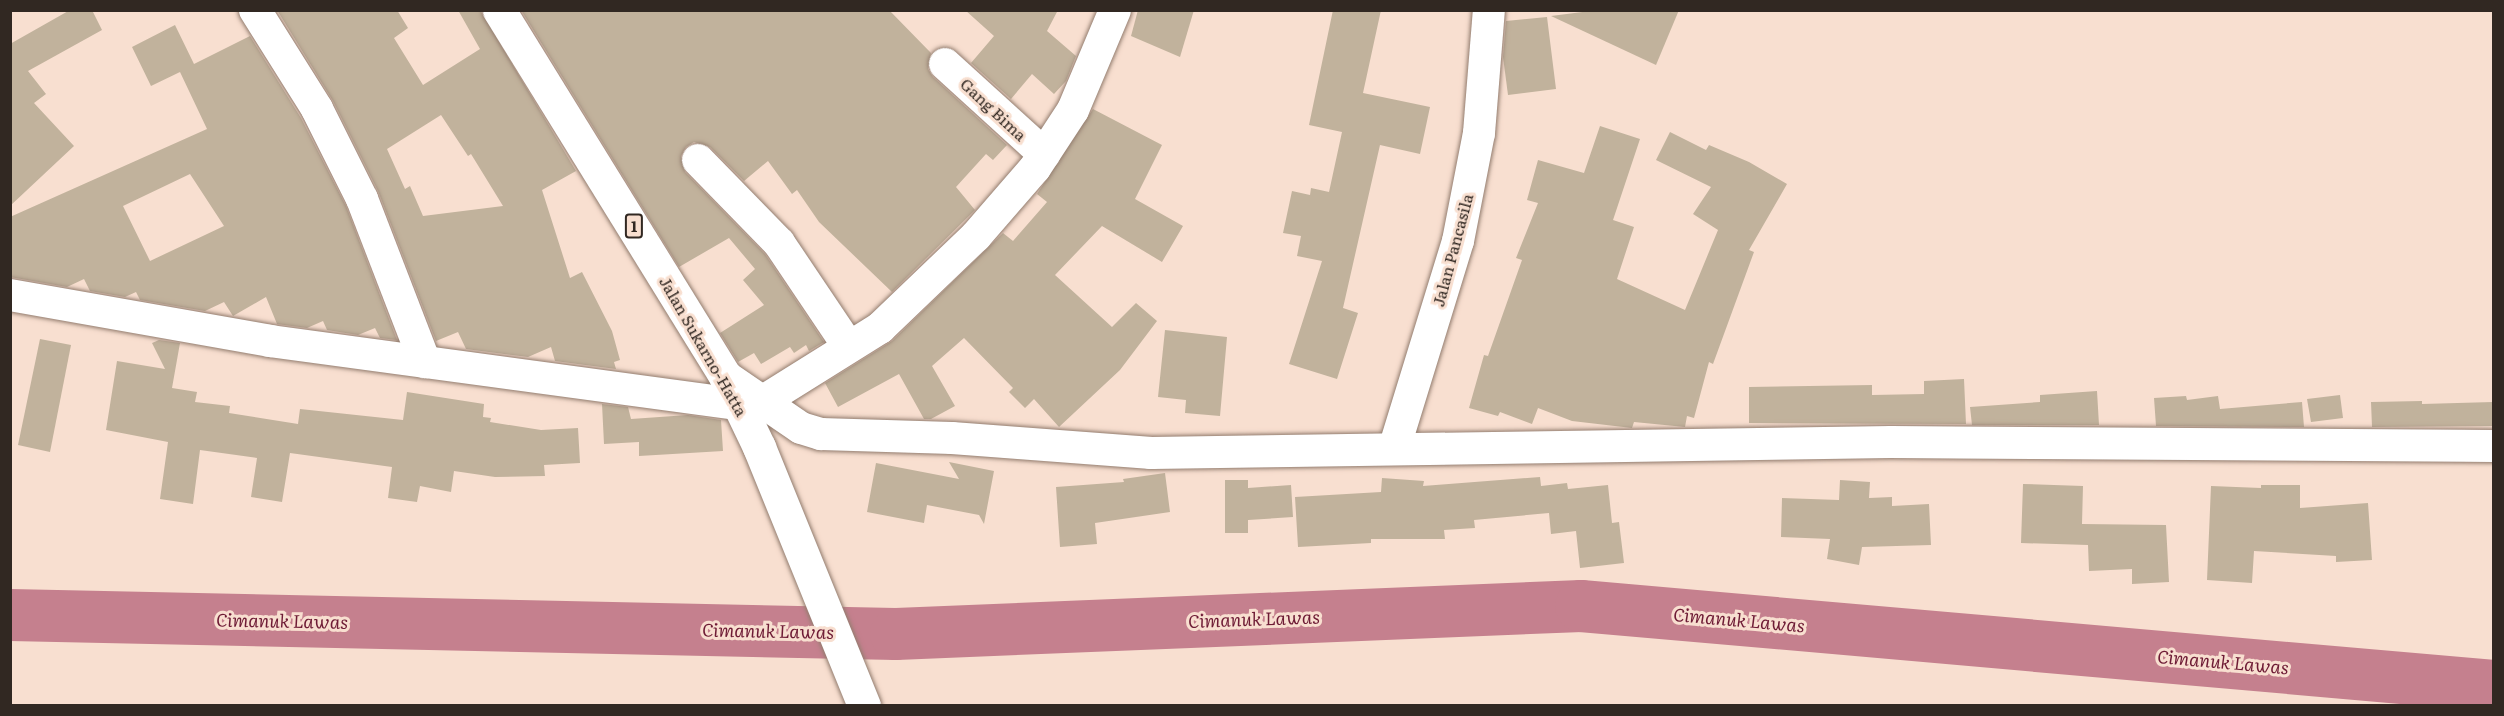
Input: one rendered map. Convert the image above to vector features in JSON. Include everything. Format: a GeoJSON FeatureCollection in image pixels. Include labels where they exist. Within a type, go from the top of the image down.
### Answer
{"type":"FeatureCollection","features":[{"type":"Feature","properties":{"kind":"highway","name":"Jalan Sukarno-Hatta"},"geometry":{"type":"LineString","coordinates":[[499,10],[742,394],[759,447],[864,705]]}},
{"type":"Feature","properties":{"kind":"street"},"geometry":{"type":"LineString","coordinates":[[255,10],[317,109],[362,199],[425,362]]}},
{"type":"Feature","properties":{"kind":"street"},"geometry":{"type":"LineString","coordinates":[[742,394],[849,347],[909,304],[976,237],[1044,154],[1073,110],[1115,10]]}},
{"type":"Feature","properties":{"kind":"street","name":"Jalan Pancasila"},"geometry":{"type":"LineString","coordinates":[[1394,449],[1458,241],[1479,133],[1489,10]]}},
{"type":"Feature","properties":{"kind":"street","name":"Gang Bima"},"geometry":{"type":"LineString","coordinates":[[945,64],[1044,154]]}},
{"type":"Feature","properties":{"kind":"street"},"geometry":{"type":"LineString","coordinates":[[698,160],[779,243],[849,347]]}},
{"type":"Feature","properties":{"kind":"street"},"geometry":{"type":"LineString","coordinates":[[10,295],[270,341],[425,362],[742,394],[801,428],[832,435],[952,438],[1151,453],[1394,449],[1570,450],[1891,442],[2493,446]]}},
{"type":"Feature","properties":{"kind":"building"},"geometry":{"type":"Polygon","coordinates":[[[70,10],[92,10],[102,30],[28,71],[46,94],[34,103],[74,146],[10,206],[10,44],[70,10]]]}},
{"type":"Feature","properties":{"kind":"building"},"geometry":{"type":"Polygon","coordinates":[[[277,10],[397,10],[408,28],[394,38],[423,85],[480,49],[458,10],[480,10],[576,171],[542,190],[570,278],[582,272],[612,331],[620,360],[614,362],[616,369],[555,361],[551,347],[528,357],[466,349],[458,332],[436,341],[378,191],[333,101],[277,10]],[[441,115],[387,149],[405,189],[410,186],[423,216],[503,206],[471,154],[468,156],[441,115]]]}},
{"type":"Feature","properties":{"kind":"building"},"geometry":{"type":"Polygon","coordinates":[[[521,10],[889,10],[931,53],[928,69],[933,77],[1007,145],[993,160],[986,154],[956,187],[975,210],[892,292],[819,222],[797,190],[792,194],[768,161],[744,181],[710,147],[694,142],[686,147],[681,156],[685,172],[765,254],[824,342],[809,351],[806,345],[794,353],[790,347],[761,364],[754,353],[738,362],[720,333],[764,305],[743,280],[755,269],[729,238],[679,267],[521,10]]]}},
{"type":"Feature","properties":{"kind":"building"},"geometry":{"type":"Polygon","coordinates":[[[965,10],[1058,10],[1047,31],[1076,56],[1066,81],[1054,94],[1032,74],[1011,99],[971,63],[994,36],[965,10]]]}},
{"type":"Feature","properties":{"kind":"building"},"geometry":{"type":"Polygon","coordinates":[[[1138,10],[1194,10],[1180,57],[1131,36],[1138,10]]]}},
{"type":"Feature","properties":{"kind":"building"},"geometry":{"type":"Polygon","coordinates":[[[1333,10],[1381,10],[1363,93],[1430,107],[1420,154],[1380,145],[1343,308],[1358,313],[1337,379],[1289,364],[1322,261],[1297,256],[1301,236],[1283,233],[1292,191],[1310,195],[1311,188],[1329,192],[1342,132],[1309,125],[1333,10]]]}},
{"type":"Feature","properties":{"kind":"building"},"geometry":{"type":"Polygon","coordinates":[[[1598,10],[1679,10],[1656,65],[1551,16],[1598,10]]]}},
{"type":"Feature","properties":{"kind":"building"},"geometry":{"type":"Polygon","coordinates":[[[1547,17],[1556,89],[1508,95],[1503,57],[1506,21],[1547,17]]]}},
{"type":"Feature","properties":{"kind":"building"},"geometry":{"type":"Polygon","coordinates":[[[175,25],[194,64],[250,36],[301,118],[346,206],[397,340],[380,338],[375,328],[358,335],[327,330],[323,321],[307,328],[277,324],[266,297],[233,316],[224,302],[205,311],[140,300],[136,292],[125,297],[90,291],[84,279],[67,287],[10,277],[10,217],[207,129],[180,72],[151,86],[132,47],[175,25]],[[190,174],[123,206],[150,261],[224,226],[190,174]]]}},
{"type":"Feature","properties":{"kind":"building"},"geometry":{"type":"Polygon","coordinates":[[[1093,109],[1162,145],[1135,199],[1183,226],[1162,262],[1102,226],[1055,275],[1112,327],[1136,303],[1157,321],[1120,370],[1059,427],[1034,399],[1025,408],[1009,392],[1013,388],[964,338],[932,366],[955,406],[931,419],[924,419],[899,374],[838,407],[825,383],[892,341],[1003,233],[1013,241],[1047,202],[1037,194],[1093,109]]]}},
{"type":"Feature","properties":{"kind":"building"},"geometry":{"type":"Polygon","coordinates":[[[1600,126],[1640,139],[1613,220],[1634,227],[1617,279],[1685,310],[1718,230],[1693,214],[1711,187],[1656,160],[1670,132],[1706,150],[1709,145],[1749,162],[1787,184],[1749,250],[1754,252],[1713,364],[1709,362],[1694,418],[1687,416],[1685,427],[1634,422],[1632,428],[1572,421],[1538,408],[1532,424],[1500,412],[1498,416],[1469,408],[1484,355],[1488,356],[1522,260],[1516,258],[1538,203],[1527,200],[1538,160],[1584,173],[1600,126]]]}},
{"type":"Feature","properties":{"kind":"building"},"geometry":{"type":"Polygon","coordinates":[[[1165,330],[1227,337],[1220,416],[1185,413],[1186,400],[1158,397],[1165,330]]]}},
{"type":"Feature","properties":{"kind":"building"},"geometry":{"type":"Polygon","coordinates":[[[40,339],[71,345],[50,452],[18,445],[40,339]]]}},
{"type":"Feature","properties":{"kind":"building"},"geometry":{"type":"Polygon","coordinates":[[[159,340],[180,343],[172,388],[197,392],[195,402],[230,406],[229,413],[298,424],[300,409],[403,420],[407,392],[484,404],[483,417],[491,418],[490,422],[541,430],[578,428],[580,463],[544,465],[545,476],[495,477],[454,471],[451,492],[420,486],[417,502],[388,498],[392,467],[290,453],[282,502],[251,497],[257,458],[200,450],[193,504],[160,499],[168,442],[106,430],[117,361],[165,369],[152,343],[159,340]]]}},
{"type":"Feature","properties":{"kind":"building"},"geometry":{"type":"Polygon","coordinates":[[[1964,379],[1966,424],[1749,423],[1749,387],[1872,385],[1872,395],[1924,394],[1924,381],[1964,379]]]}},
{"type":"Feature","properties":{"kind":"building"},"geometry":{"type":"Polygon","coordinates":[[[2097,391],[2099,425],[1972,425],[1970,407],[2040,402],[2040,395],[2097,391]]]}},
{"type":"Feature","properties":{"kind":"building"},"geometry":{"type":"Polygon","coordinates":[[[2340,395],[2343,418],[2311,422],[2307,399],[2340,395]]]}},
{"type":"Feature","properties":{"kind":"building"},"geometry":{"type":"Polygon","coordinates":[[[2186,396],[2187,400],[2218,396],[2220,409],[2302,402],[2304,427],[2156,426],[2154,398],[2186,396]]]}},
{"type":"Feature","properties":{"kind":"building"},"geometry":{"type":"Polygon","coordinates":[[[2422,401],[2422,404],[2493,402],[2493,426],[2372,427],[2371,402],[2422,401]]]}},
{"type":"Feature","properties":{"kind":"building"},"geometry":{"type":"Polygon","coordinates":[[[602,404],[628,407],[631,419],[688,415],[721,420],[723,451],[639,456],[639,442],[604,444],[602,404]]]}},
{"type":"Feature","properties":{"kind":"building"},"geometry":{"type":"Polygon","coordinates":[[[949,462],[994,471],[984,524],[979,515],[927,505],[924,523],[867,512],[876,463],[959,479],[949,462]]]}},
{"type":"Feature","properties":{"kind":"building"},"geometry":{"type":"Polygon","coordinates":[[[1165,473],[1170,512],[1095,523],[1097,544],[1060,547],[1056,487],[1124,482],[1123,479],[1165,473]]]}},
{"type":"Feature","properties":{"kind":"building"},"geometry":{"type":"Polygon","coordinates":[[[1540,477],[1541,486],[1567,483],[1568,489],[1608,485],[1612,523],[1619,522],[1624,563],[1580,568],[1576,531],[1551,534],[1549,513],[1474,520],[1475,528],[1444,530],[1445,539],[1371,539],[1371,543],[1298,547],[1295,497],[1381,492],[1382,478],[1424,481],[1423,486],[1540,477]]]}},
{"type":"Feature","properties":{"kind":"building"},"geometry":{"type":"Polygon","coordinates":[[[1225,480],[1248,480],[1248,488],[1291,485],[1293,517],[1248,520],[1248,533],[1225,533],[1225,480]]]}},
{"type":"Feature","properties":{"kind":"building"},"geometry":{"type":"Polygon","coordinates":[[[1840,480],[1870,482],[1869,498],[1892,497],[1892,506],[1929,504],[1931,545],[1862,547],[1859,565],[1827,559],[1830,539],[1781,537],[1782,498],[1839,500],[1840,480]]]}},
{"type":"Feature","properties":{"kind":"building"},"geometry":{"type":"Polygon","coordinates":[[[2023,484],[2083,486],[2082,524],[2166,525],[2169,582],[2132,584],[2132,569],[2089,571],[2088,545],[2021,543],[2023,484]]]}},
{"type":"Feature","properties":{"kind":"building"},"geometry":{"type":"Polygon","coordinates":[[[2261,485],[2300,485],[2300,508],[2368,503],[2372,560],[2336,562],[2336,556],[2254,551],[2252,583],[2207,580],[2211,486],[2261,488],[2261,485]]]}},
{"type":"Feature","properties":{"kind":"waterway","name":"Cimanuk Lawas"},"geometry":{"type":"LineString","coordinates":[[10,615],[896,634],[1581,606],[2494,686]]}}]}
